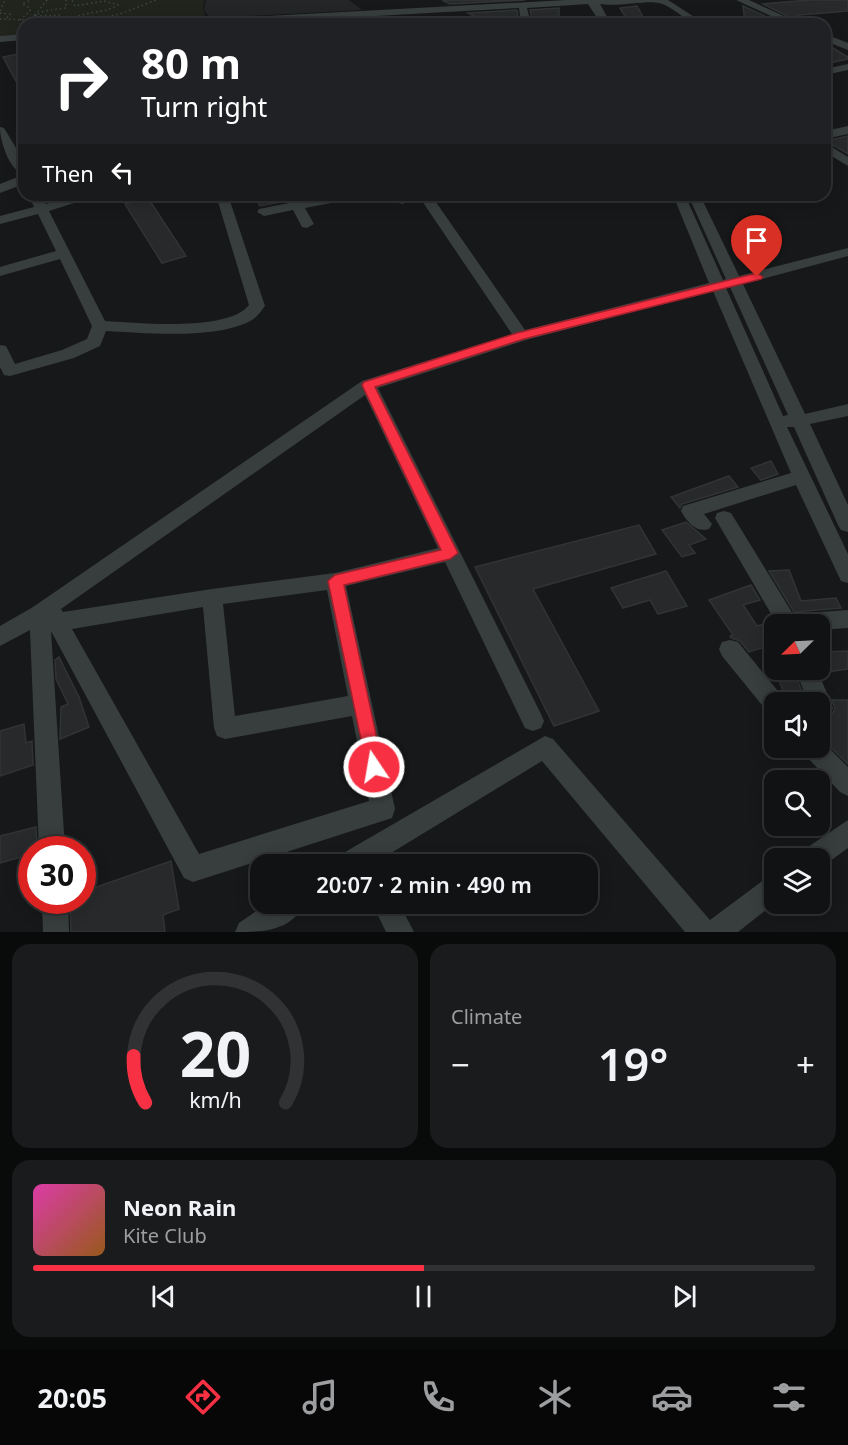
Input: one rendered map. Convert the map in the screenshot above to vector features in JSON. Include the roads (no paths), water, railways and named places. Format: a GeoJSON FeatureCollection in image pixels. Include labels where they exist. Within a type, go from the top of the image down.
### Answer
{"type":"FeatureCollection","features":[{"type":"Feature","properties":{"kind":"street"},"geometry":{"type":"LineString","coordinates":[[596,2],[619,0]]}},
{"type":"Feature","properties":{"kind":"street"},"geometry":{"type":"LineString","coordinates":[[285,18],[659,0],[690,18]]}},
{"type":"Feature","properties":{"kind":"street"},"geometry":{"type":"LineString","coordinates":[[741,0],[782,18]]}},
{"type":"Feature","properties":{"kind":"street"},"geometry":{"type":"LineString","coordinates":[[596,2],[603,18]]}},
{"type":"Feature","properties":{"kind":"street"},"geometry":{"type":"LineString","coordinates":[[596,2],[610,18]]}},
{"type":"Feature","properties":{"kind":"street"},"geometry":{"type":"LineString","coordinates":[[318,18],[339,15],[412,14],[527,5]]}},
{"type":"Feature","properties":{"kind":"street"},"geometry":{"type":"LineString","coordinates":[[412,14],[415,18]]}},
{"type":"Feature","properties":{"kind":"street"},"geometry":{"type":"LineString","coordinates":[[0,40],[18,38]]}},
{"type":"Feature","properties":{"kind":"street"},"geometry":{"type":"LineString","coordinates":[[831,44],[848,47]]}},
{"type":"Feature","properties":{"kind":"street"},"geometry":{"type":"LineString","coordinates":[[831,71],[848,67]]}},
{"type":"Feature","properties":{"kind":"street"},"geometry":{"type":"LineString","coordinates":[[831,134],[848,130]]}},
{"type":"Feature","properties":{"kind":"street"},"geometry":{"type":"LineString","coordinates":[[0,131],[18,162]]}},
{"type":"Feature","properties":{"kind":"street"},"geometry":{"type":"LineString","coordinates":[[831,150],[845,157]]}},
{"type":"Feature","properties":{"kind":"street"},"geometry":{"type":"LineString","coordinates":[[0,189],[18,182]]}},
{"type":"Feature","properties":{"kind":"street"},"geometry":{"type":"LineString","coordinates":[[0,350],[10,371],[68,354],[94,342],[100,326],[38,201]]}},
{"type":"Feature","properties":{"kind":"street"},"geometry":{"type":"LineString","coordinates":[[0,220],[69,201]]}},
{"type":"Feature","properties":{"kind":"street"},"geometry":{"type":"LineString","coordinates":[[100,326],[169,328],[217,324],[248,316],[257,306],[224,201]]}},
{"type":"Feature","properties":{"kind":"street"},"geometry":{"type":"LineString","coordinates":[[264,212],[292,201]]}},
{"type":"Feature","properties":{"kind":"street"},"geometry":{"type":"LineString","coordinates":[[296,201],[307,224]]}},
{"type":"Feature","properties":{"kind":"street"},"geometry":{"type":"LineString","coordinates":[[428,201],[521,336]]}},
{"type":"Feature","properties":{"kind":"street"},"geometry":{"type":"LineString","coordinates":[[682,201],[798,421],[848,525]]}},
{"type":"Feature","properties":{"kind":"street"},"geometry":{"type":"LineString","coordinates":[[696,201],[776,421],[848,575]]}},
{"type":"Feature","properties":{"kind":"street"},"geometry":{"type":"LineString","coordinates":[[0,637],[49,614],[368,385],[521,336],[727,285],[848,252]]}},
{"type":"Feature","properties":{"kind":"street"},"geometry":{"type":"LineString","coordinates":[[0,272],[64,253]]}},
{"type":"Feature","properties":{"kind":"street"},"geometry":{"type":"LineString","coordinates":[[368,385],[532,721]]}},
{"type":"Feature","properties":{"kind":"street"},"geometry":{"type":"LineString","coordinates":[[776,421],[798,421],[848,410]]}},
{"type":"Feature","properties":{"kind":"street"},"geometry":{"type":"LineString","coordinates":[[702,524],[690,511],[757,492],[801,476]]}},
{"type":"Feature","properties":{"kind":"street"},"geometry":{"type":"LineString","coordinates":[[724,518],[782,614]]}},
{"type":"Feature","properties":{"kind":"street"},"geometry":{"type":"LineString","coordinates":[[49,614],[212,597],[455,562]]}},
{"type":"Feature","properties":{"kind":"street"},"geometry":{"type":"LineString","coordinates":[[49,614],[193,869],[383,809],[335,581]]}},
{"type":"Feature","properties":{"kind":"street"},"geometry":{"type":"LineString","coordinates":[[212,597],[225,728],[361,704]]}},
{"type":"Feature","properties":{"kind":"street"},"geometry":{"type":"LineString","coordinates":[[49,614],[52,836]]}},
{"type":"Feature","properties":{"kind":"street"},"geometry":{"type":"LineString","coordinates":[[830,621],[848,620]]}},
{"type":"Feature","properties":{"kind":"street"},"geometry":{"type":"LineString","coordinates":[[730,649],[764,692]]}},
{"type":"Feature","properties":{"kind":"street"},"geometry":{"type":"LineString","coordinates":[[369,854],[545,747],[702,932]]}},
{"type":"Feature","properties":{"kind":"street"},"geometry":{"type":"LineString","coordinates":[[823,758],[848,784]]}},
{"type":"Feature","properties":{"kind":"street"},"geometry":{"type":"LineString","coordinates":[[827,848],[848,832]]}},
{"type":"Feature","properties":{"kind":"street"},"geometry":{"type":"LineString","coordinates":[[716,932],[764,896]]}},
{"type":"Feature","properties":{"kind":"street"},"geometry":{"type":"LineString","coordinates":[[55,914],[56,932]]}},
{"type":"Feature","properties":{"kind":"street"},"geometry":{"type":"LineString","coordinates":[[248,932],[275,914]]}},
{"type":"Feature","properties":{"kind":"street"},"geometry":{"type":"LineString","coordinates":[[391,914],[401,932]]}}]}
